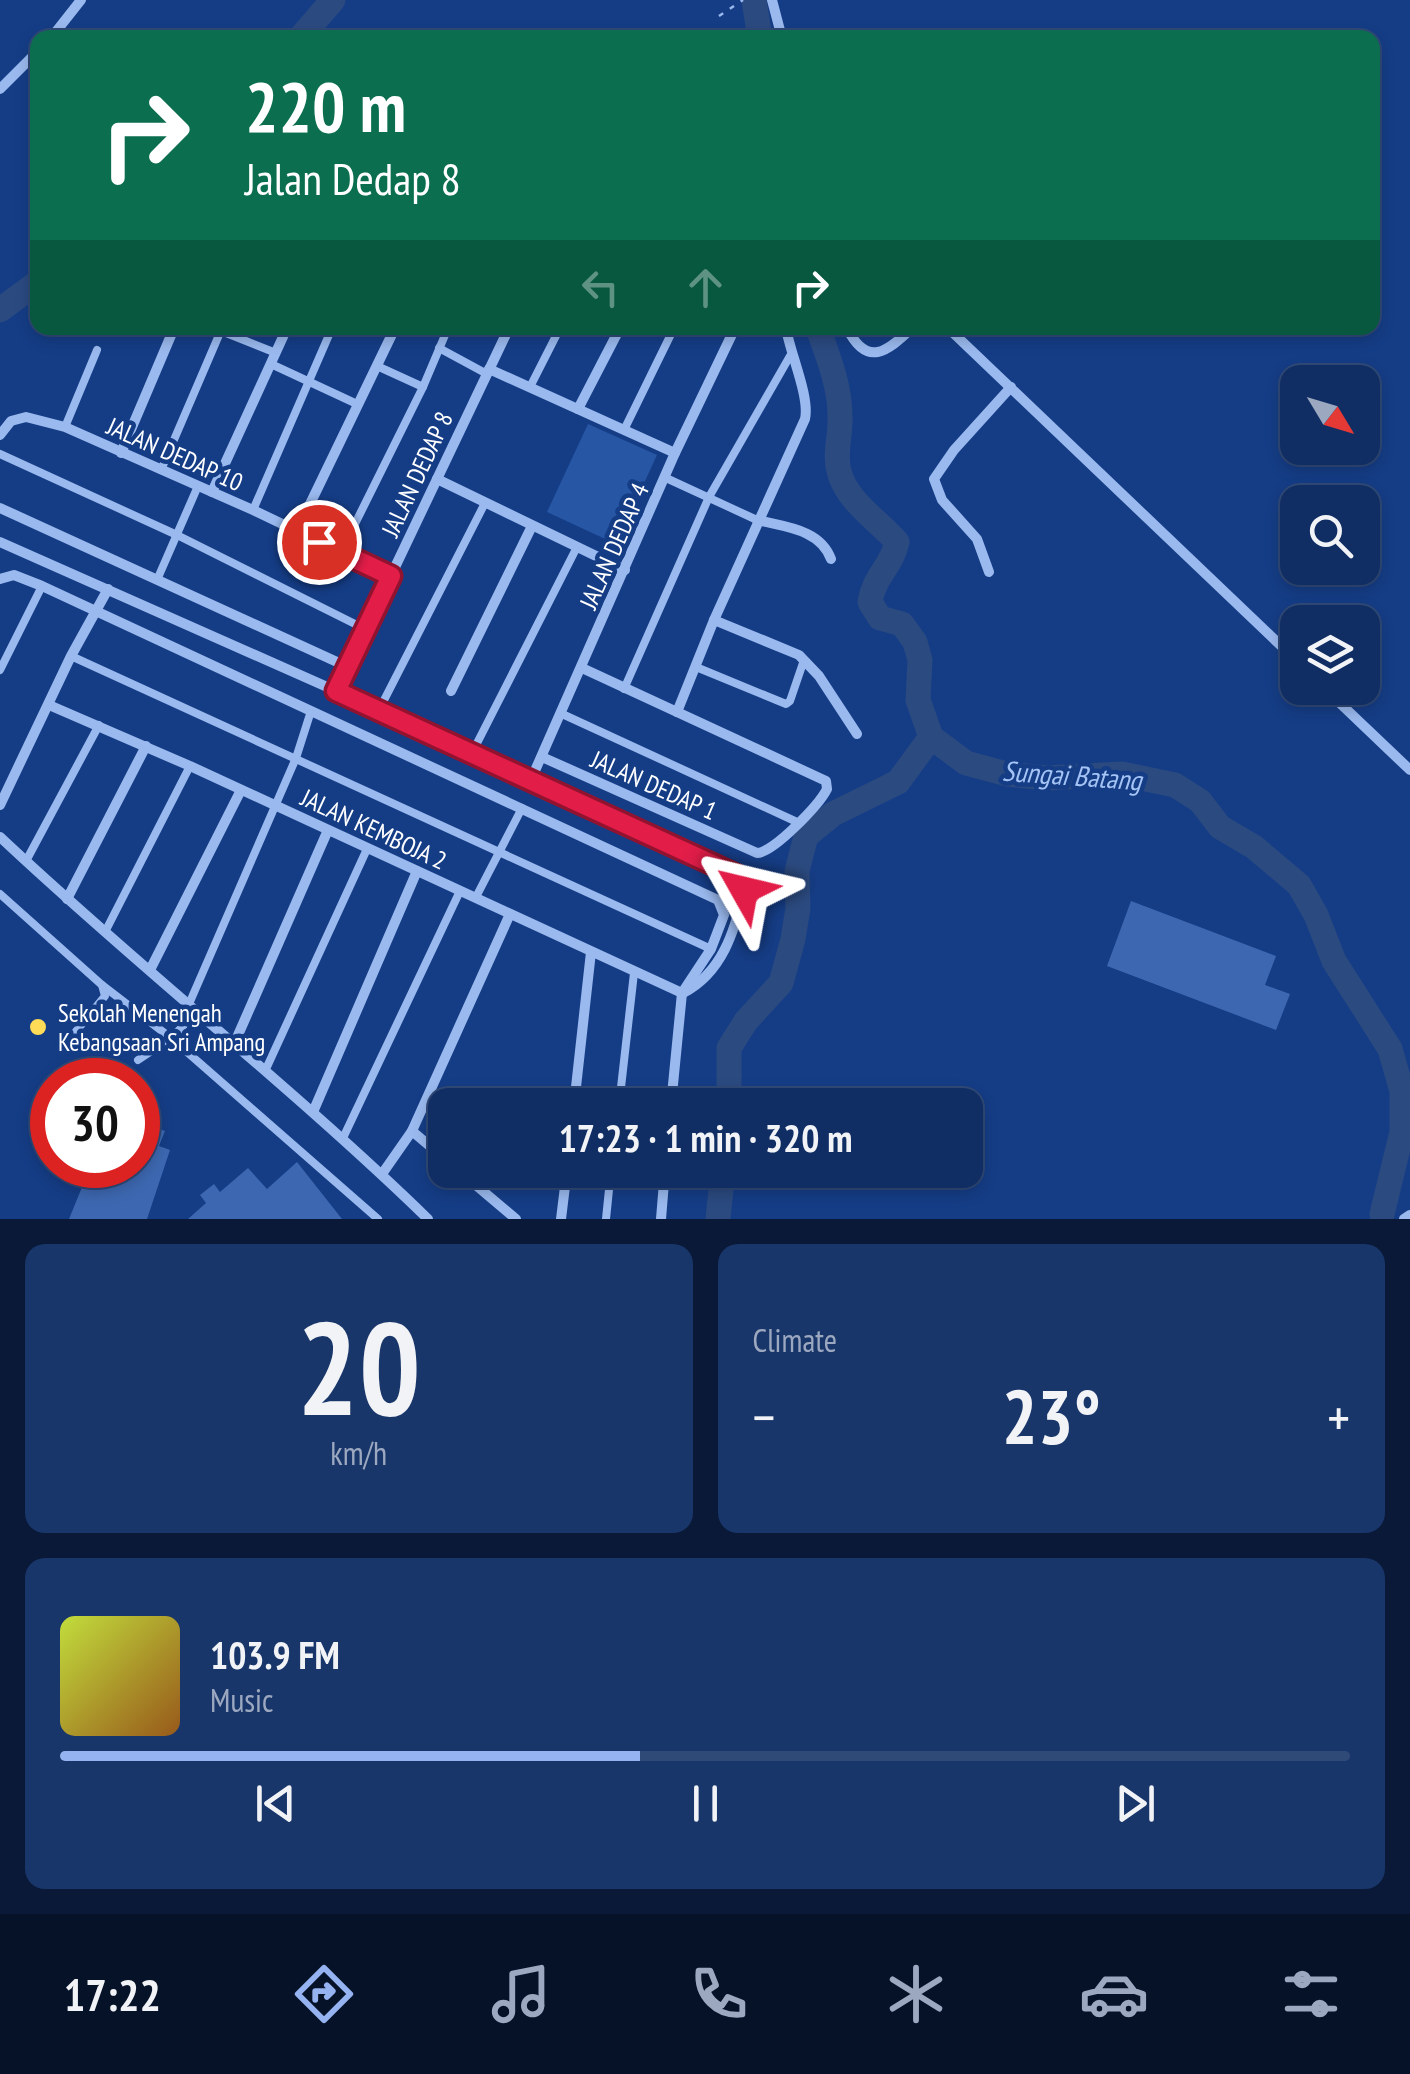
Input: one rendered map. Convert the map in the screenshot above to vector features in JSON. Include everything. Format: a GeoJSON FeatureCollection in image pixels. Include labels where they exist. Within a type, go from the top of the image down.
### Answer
{"type":"FeatureCollection","features":[{"type":"Feature","properties":{"kind":"street"},"geometry":{"type":"LineString","coordinates":[[57,30],[82,0]]}},
{"type":"Feature","properties":{"kind":"street"},"geometry":{"type":"LineString","coordinates":[[772,0],[780,30]]}},
{"type":"Feature","properties":{"kind":"street"},"geometry":{"type":"LineString","coordinates":[[0,89],[30,59]]}},
{"type":"Feature","properties":{"kind":"street"},"geometry":{"type":"LineString","coordinates":[[120,453],[171,335]]}},
{"type":"Feature","properties":{"kind":"street"},"geometry":{"type":"LineString","coordinates":[[212,492],[284,335]]}},
{"type":"Feature","properties":{"kind":"street"},"geometry":{"type":"LineString","coordinates":[[297,531],[392,335]]}},
{"type":"Feature","properties":{"kind":"street","name":"JALAN DEDAP 8"},"geometry":{"type":"LineString","coordinates":[[336,691],[505,335]]}},
{"type":"Feature","properties":{"kind":"street"},"geometry":{"type":"LineString","coordinates":[[578,410],[616,335]]}},
{"type":"Feature","properties":{"kind":"street","name":"JALAN DEDAP 4"},"geometry":{"type":"LineString","coordinates":[[530,782],[732,335]]}},
{"type":"Feature","properties":{"kind":"street"},"geometry":{"type":"LineString","coordinates":[[678,712],[714,620],[801,431],[807,410],[787,335]]}},
{"type":"Feature","properties":{"kind":"street"},"geometry":{"type":"LineString","coordinates":[[852,335],[872,353],[889,350],[905,335]]}},
{"type":"Feature","properties":{"kind":"street"},"geometry":{"type":"LineString","coordinates":[[956,335],[1280,645]]}},
{"type":"Feature","properties":{"kind":"street"},"geometry":{"type":"LineString","coordinates":[[488,371],[675,454]]}},
{"type":"Feature","properties":{"kind":"street"},"geometry":{"type":"LineString","coordinates":[[989,572],[977,540],[942,500],[934,480],[954,450],[1011,386]]}},
{"type":"Feature","properties":{"kind":"street","name":"JALAN DEDAP 10"},"geometry":{"type":"LineString","coordinates":[[0,435],[11,421],[26,416],[65,427],[391,576]]}},
{"type":"Feature","properties":{"kind":"street"},"geometry":{"type":"LineString","coordinates":[[437,480],[625,570]]}},
{"type":"Feature","properties":{"kind":"street"},"geometry":{"type":"LineString","coordinates":[[0,508],[348,667]]}},
{"type":"Feature","properties":{"kind":"street"},"geometry":{"type":"LineString","coordinates":[[758,520],[818,538],[831,559]]}},
{"type":"Feature","properties":{"kind":"street"},"geometry":{"type":"LineString","coordinates":[[451,692],[532,526]]}},
{"type":"Feature","properties":{"kind":"street"},"geometry":{"type":"LineString","coordinates":[[0,542],[379,710],[742,880],[739,913],[724,952],[709,976],[682,993]]}},
{"type":"Feature","properties":{"kind":"street"},"geometry":{"type":"LineString","coordinates":[[0,579],[14,575],[42,586],[718,900],[724,914],[712,948],[682,993],[673,1088]]}},
{"type":"Feature","properties":{"kind":"street"},"geometry":{"type":"LineString","coordinates":[[0,805],[71,656],[108,589]]}},
{"type":"Feature","properties":{"kind":"street"},"geometry":{"type":"LineString","coordinates":[[714,620],[794,652],[804,660],[857,734]]}},
{"type":"Feature","properties":{"kind":"street"},"geometry":{"type":"LineString","coordinates":[[582,668],[823,778],[828,785],[825,795],[797,822]]}},
{"type":"Feature","properties":{"kind":"street","name":"JALAN KEMBOJA 2"},"geometry":{"type":"LineString","coordinates":[[49,705],[682,993]]}},
{"type":"Feature","properties":{"kind":"street"},"geometry":{"type":"LineString","coordinates":[[1342,705],[1410,770]]}},
{"type":"Feature","properties":{"kind":"street"},"geometry":{"type":"LineString","coordinates":[[67,898],[146,746]]}},
{"type":"Feature","properties":{"kind":"street","name":"JALAN DEDAP 1"},"geometry":{"type":"LineString","coordinates":[[542,756],[757,853],[771,850],[797,822]]}},
{"type":"Feature","properties":{"kind":"street"},"geometry":{"type":"LineString","coordinates":[[150,970],[241,790]]}},
{"type":"Feature","properties":{"kind":"street"},"geometry":{"type":"LineString","coordinates":[[235,1042],[328,830]]}},
{"type":"Feature","properties":{"kind":"street"},"geometry":{"type":"LineString","coordinates":[[0,837],[266,1069],[428,1219]]}},
{"type":"Feature","properties":{"kind":"street"},"geometry":{"type":"LineString","coordinates":[[314,1112],[417,871]]}},
{"type":"Feature","properties":{"kind":"street"},"geometry":{"type":"LineString","coordinates":[[382,1174],[412,1131],[510,914]]}},
{"type":"Feature","properties":{"kind":"street"},"geometry":{"type":"LineString","coordinates":[[576,1088],[591,952]]}},
{"type":"Feature","properties":{"kind":"street"},"geometry":{"type":"LineString","coordinates":[[412,1131],[428,1145]]}},
{"type":"Feature","properties":{"kind":"street"},"geometry":{"type":"LineString","coordinates":[[479,1188],[516,1219]]}},
{"type":"Feature","properties":{"kind":"street"},"geometry":{"type":"LineString","coordinates":[[561,1219],[565,1188]]}},
{"type":"Feature","properties":{"kind":"street"},"geometry":{"type":"LineString","coordinates":[[661,1219],[664,1188]]}},
{"type":"Feature","properties":{"kind":"lane"},"geometry":{"type":"LineString","coordinates":[[162,470],[219,335]]}},
{"type":"Feature","properties":{"kind":"lane"},"geometry":{"type":"LineString","coordinates":[[230,335],[357,404]]}},
{"type":"Feature","properties":{"kind":"lane"},"geometry":{"type":"LineString","coordinates":[[253,510],[329,335]]}},
{"type":"Feature","properties":{"kind":"lane"},"geometry":{"type":"LineString","coordinates":[[341,552],[445,335]]}},
{"type":"Feature","properties":{"kind":"lane"},"geometry":{"type":"LineString","coordinates":[[530,387],[556,335]]}},
{"type":"Feature","properties":{"kind":"lane"},"geometry":{"type":"LineString","coordinates":[[624,430],[671,335]]}},
{"type":"Feature","properties":{"kind":"lane"},"geometry":{"type":"LineString","coordinates":[[439,348],[488,371]]}},
{"type":"Feature","properties":{"kind":"lane"},"geometry":{"type":"LineString","coordinates":[[65,427],[98,350]]}},
{"type":"Feature","properties":{"kind":"lane"},"geometry":{"type":"LineString","coordinates":[[624,689],[709,497],[790,356]]}},
{"type":"Feature","properties":{"kind":"lane"},"geometry":{"type":"LineString","coordinates":[[377,366],[423,387]]}},
{"type":"Feature","properties":{"kind":"lane"},"geometry":{"type":"LineString","coordinates":[[0,454],[365,629]]}},
{"type":"Feature","properties":{"kind":"lane"},"geometry":{"type":"LineString","coordinates":[[666,478],[758,520]]}},
{"type":"Feature","properties":{"kind":"lane"},"geometry":{"type":"LineString","coordinates":[[157,580],[198,486]]}},
{"type":"Feature","properties":{"kind":"lane"},"geometry":{"type":"LineString","coordinates":[[379,710],[485,503]]}},
{"type":"Feature","properties":{"kind":"lane"},"geometry":{"type":"LineString","coordinates":[[472,754],[577,547]]}},
{"type":"Feature","properties":{"kind":"lane"},"geometry":{"type":"LineString","coordinates":[[0,670],[42,586]]}},
{"type":"Feature","properties":{"kind":"lane"},"geometry":{"type":"LineString","coordinates":[[71,656],[712,948]]}},
{"type":"Feature","properties":{"kind":"lane"},"geometry":{"type":"LineString","coordinates":[[696,667],[786,704],[804,660]]}},
{"type":"Feature","properties":{"kind":"lane"},"geometry":{"type":"LineString","coordinates":[[141,1058],[171,1038],[193,1008],[296,758],[311,711]]}},
{"type":"Feature","properties":{"kind":"lane"},"geometry":{"type":"LineString","coordinates":[[560,713],[797,822]]}},
{"type":"Feature","properties":{"kind":"lane"},"geometry":{"type":"LineString","coordinates":[[26,861],[99,725]]}},
{"type":"Feature","properties":{"kind":"lane"},"geometry":{"type":"LineString","coordinates":[[105,932],[190,766]]}},
{"type":"Feature","properties":{"kind":"lane"},"geometry":{"type":"LineString","coordinates":[[476,898],[522,808]]}},
{"type":"Feature","properties":{"kind":"lane"},"geometry":{"type":"LineString","coordinates":[[266,1069],[368,849]]}},
{"type":"Feature","properties":{"kind":"lane"},"geometry":{"type":"LineString","coordinates":[[343,1138],[460,891]]}},
{"type":"Feature","properties":{"kind":"lane"},"geometry":{"type":"LineString","coordinates":[[0,894],[378,1219]]}},
{"type":"Feature","properties":{"kind":"lane"},"geometry":{"type":"LineString","coordinates":[[621,1088],[634,973]]}},
{"type":"Feature","properties":{"kind":"lane"},"geometry":{"type":"LineString","coordinates":[[64,1046],[105,996],[102,985]]}},
{"type":"Feature","properties":{"kind":"lane"},"geometry":{"type":"LineString","coordinates":[[606,1219],[610,1188]]}},
{"type":"Feature","properties":{"kind":"path"},"geometry":{"type":"LineString","coordinates":[[719,16],[743,0]]}},
{"type":"Feature","properties":{"kind":"shaded area"},"geometry":{"type":"Polygon","coordinates":[[[588,424],[657,455],[616,544],[547,512],[588,424]]]}},
{"type":"Feature","properties":{"kind":"building"},"geometry":{"type":"Polygon","coordinates":[[[1131,901],[1276,956],[1265,985],[1290,994],[1276,1030],[1107,966],[1131,901]]]}},
{"type":"Feature","properties":{"kind":"building"},"geometry":{"type":"Polygon","coordinates":[[[160,1146],[170,1150],[160,1180],[160,1146]]]}},
{"type":"Feature","properties":{"kind":"building"},"geometry":{"type":"Polygon","coordinates":[[[297,1162],[342,1219],[188,1219],[206,1203],[200,1195],[214,1184],[220,1192],[248,1168],[267,1189],[297,1162]]]}},
{"type":"Feature","properties":{"kind":"building"},"geometry":{"type":"Polygon","coordinates":[[[82,1188],[157,1188],[147,1219],[69,1219],[82,1188]]]}},
{"type":"Feature","properties":{"kind":"waterway","name":"Sungai Batang"},"geometry":{"type":"LineString","coordinates":[[307,30],[333,0]]}},
{"type":"Feature","properties":{"kind":"waterway","name":"Sungai Batang"},"geometry":{"type":"LineString","coordinates":[[754,0],[759,30]]}},
{"type":"Feature","properties":{"kind":"waterway","name":"Sungai Batang"},"geometry":{"type":"LineString","coordinates":[[0,310],[30,288]]}},
{"type":"Feature","properties":{"kind":"waterway","name":"Sungai Batang"},"geometry":{"type":"LineString","coordinates":[[820,335],[838,394],[837,458],[843,482],[855,501],[897,542],[870,602],[880,618],[902,624],[915,642],[920,660],[918,700],[931,737],[966,763],[1007,774],[1047,778],[1122,774],[1175,785],[1200,801],[1220,827],[1254,847],[1299,885],[1334,961],[1390,1049],[1402,1091],[1402,1132],[1382,1214]]}},
{"type":"Feature","properties":{"kind":"waterway"},"geometry":{"type":"LineString","coordinates":[[729,1088],[729,1048],[746,1021],[781,983],[793,939],[798,908],[797,871],[806,836],[833,814],[898,782],[931,737]]}},
{"type":"Feature","properties":{"kind":"waterway"},"geometry":{"type":"LineString","coordinates":[[718,1219],[721,1188]]}},
{"type":"Feature","properties":{"kind":"place","name":"Sekolah Menengah Kebangsaan Sri Ampang"},"geometry":{"type":"Point","coordinates":[38,1027]}},
{"type":"Feature","properties":{"kind":"route"},"geometry":{"type":"LineString","coordinates":[[319,542],[391,576],[336,691],[736,875],[744,890]]}}]}
